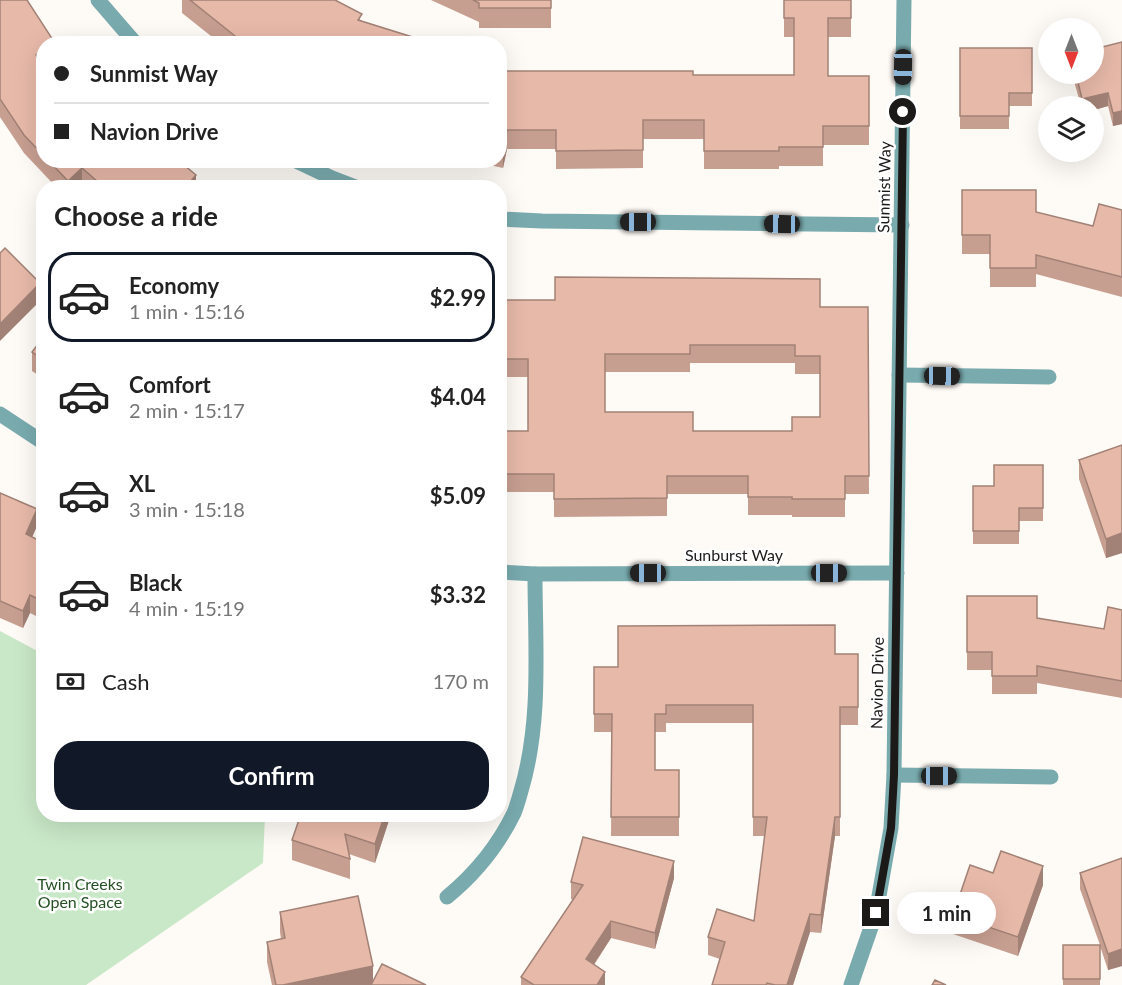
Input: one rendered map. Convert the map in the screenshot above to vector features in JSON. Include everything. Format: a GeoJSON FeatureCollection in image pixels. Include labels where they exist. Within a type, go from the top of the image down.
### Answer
{"type":"FeatureCollection","features":[{"type":"Feature","properties":{"kind":"street"},"geometry":{"type":"LineString","coordinates":[[98,0],[129,36]]}},
{"type":"Feature","properties":{"kind":"street","name":"Sunmist Way"},"geometry":{"type":"LineString","coordinates":[[899,375],[904,0]]}},
{"type":"Feature","properties":{"kind":"street"},"geometry":{"type":"LineString","coordinates":[[311,168],[337,180]]}},
{"type":"Feature","properties":{"kind":"street"},"geometry":{"type":"LineString","coordinates":[[507,219],[902,225]]}},
{"type":"Feature","properties":{"kind":"street"},"geometry":{"type":"LineString","coordinates":[[899,375],[1049,377]]}},
{"type":"Feature","properties":{"kind":"street","name":"Navion Drive"},"geometry":{"type":"LineString","coordinates":[[851,985],[876,913],[891,828],[894,775],[899,375]]}},
{"type":"Feature","properties":{"kind":"street"},"geometry":{"type":"LineString","coordinates":[[0,414],[36,438]]}},
{"type":"Feature","properties":{"kind":"street","name":"Sunburst Way"},"geometry":{"type":"LineString","coordinates":[[507,573],[897,573]]}},
{"type":"Feature","properties":{"kind":"street"},"geometry":{"type":"LineString","coordinates":[[447,897],[479,868],[492,850],[514,812],[528,769],[535,699],[535,574]]}},
{"type":"Feature","properties":{"kind":"street"},"geometry":{"type":"LineString","coordinates":[[894,775],[1051,777]]}},
{"type":"Feature","properties":{"kind":"green space","name":"Twin Creeks Open Space"},"geometry":{"type":"Polygon","coordinates":[[[0,631],[36,650],[36,822],[265,822],[263,863],[86,985],[0,985],[0,631]]]}},
{"type":"Feature","properties":{"kind":"building"},"geometry":{"type":"Polygon","coordinates":[[[0,0],[27,0],[50,36],[36,36],[36,148],[24,135],[0,99],[0,0]]]}},
{"type":"Feature","properties":{"kind":"building"},"geometry":{"type":"Polygon","coordinates":[[[190,0],[335,0],[362,14],[358,20],[409,36],[235,36],[190,0]]]}},
{"type":"Feature","properties":{"kind":"building"},"geometry":{"type":"Polygon","coordinates":[[[473,0],[551,0],[551,8],[479,8],[479,3],[473,0]]]}},
{"type":"Feature","properties":{"kind":"building"},"geometry":{"type":"Polygon","coordinates":[[[784,0],[851,0],[851,18],[828,18],[828,76],[869,76],[869,126],[823,126],[823,147],[779,147],[779,151],[704,151],[704,120],[643,120],[643,150],[556,151],[556,130],[507,130],[507,71],[693,71],[693,75],[794,75],[794,18],[784,18],[784,0]]]}},
{"type":"Feature","properties":{"kind":"building"},"geometry":{"type":"Polygon","coordinates":[[[1122,42],[1122,111],[1113,113],[1108,93],[1081,96],[1078,84],[1104,84],[1104,46],[1122,42]]]}},
{"type":"Feature","properties":{"kind":"building"},"geometry":{"type":"Polygon","coordinates":[[[960,48],[1032,48],[1032,93],[1009,93],[1009,116],[960,116],[960,48]]]}},
{"type":"Feature","properties":{"kind":"building"},"geometry":{"type":"Polygon","coordinates":[[[56,168],[82,168],[69,180],[56,168]]]}},
{"type":"Feature","properties":{"kind":"building"},"geometry":{"type":"Polygon","coordinates":[[[82,168],[188,168],[196,175],[192,180],[96,180],[82,168]]]}},
{"type":"Feature","properties":{"kind":"building"},"geometry":{"type":"Polygon","coordinates":[[[962,190],[1036,190],[1036,212],[1093,226],[1099,204],[1122,210],[1122,277],[1036,255],[1036,268],[990,268],[990,235],[962,235],[962,190]]]}},
{"type":"Feature","properties":{"kind":"building"},"geometry":{"type":"Polygon","coordinates":[[[5,248],[36,279],[36,287],[0,324],[0,253],[5,248]]]}},
{"type":"Feature","properties":{"kind":"building"},"geometry":{"type":"Polygon","coordinates":[[[555,277],[820,279],[820,307],[868,307],[869,476],[845,476],[845,499],[748,497],[748,476],[667,476],[667,498],[554,499],[554,474],[507,474],[507,431],[528,431],[528,359],[507,359],[507,300],[555,300],[555,277]],[[690,345],[690,354],[605,354],[605,412],[693,412],[693,431],[792,431],[792,417],[820,417],[820,356],[795,356],[795,345],[690,345]]]}},
{"type":"Feature","properties":{"kind":"building"},"geometry":{"type":"Polygon","coordinates":[[[1122,445],[1122,533],[1106,539],[1079,460],[1122,445]]]}},
{"type":"Feature","properties":{"kind":"building"},"geometry":{"type":"Polygon","coordinates":[[[994,465],[1043,465],[1043,508],[1019,508],[1019,531],[973,531],[973,486],[994,486],[994,465]]]}},
{"type":"Feature","properties":{"kind":"building"},"geometry":{"type":"Polygon","coordinates":[[[0,493],[36,509],[26,534],[36,539],[36,598],[30,595],[23,611],[0,601],[0,493]]]}},
{"type":"Feature","properties":{"kind":"building"},"geometry":{"type":"Polygon","coordinates":[[[967,596],[1037,596],[1037,618],[1104,629],[1108,607],[1122,610],[1122,681],[1037,666],[1037,676],[992,676],[992,652],[967,652],[967,596]]]}},
{"type":"Feature","properties":{"kind":"building"},"geometry":{"type":"Polygon","coordinates":[[[835,625],[835,654],[858,654],[858,707],[840,707],[840,817],[835,817],[821,915],[810,914],[787,985],[767,983],[766,985],[712,985],[725,942],[708,937],[717,909],[754,921],[767,817],[753,817],[753,705],[666,705],[666,714],[655,714],[655,770],[679,770],[679,817],[611,817],[612,714],[594,714],[594,667],[618,667],[618,626],[835,625]]]}},
{"type":"Feature","properties":{"kind":"building"},"geometry":{"type":"Polygon","coordinates":[[[298,822],[382,822],[375,844],[345,834],[350,859],[292,840],[298,822]]]}},
{"type":"Feature","properties":{"kind":"building"},"geometry":{"type":"Polygon","coordinates":[[[583,837],[674,861],[655,933],[611,921],[586,959],[605,972],[597,985],[534,985],[521,977],[583,885],[571,882],[583,837]]]}},
{"type":"Feature","properties":{"kind":"building"},"geometry":{"type":"Polygon","coordinates":[[[1001,851],[1043,866],[1018,937],[953,915],[970,865],[993,873],[1001,851]]]}},
{"type":"Feature","properties":{"kind":"building"},"geometry":{"type":"Polygon","coordinates":[[[1122,858],[1122,949],[1108,954],[1080,873],[1122,858]]]}},
{"type":"Feature","properties":{"kind":"building"},"geometry":{"type":"Polygon","coordinates":[[[358,896],[373,966],[276,985],[267,942],[285,938],[280,912],[358,896]]]}},
{"type":"Feature","properties":{"kind":"building"},"geometry":{"type":"Polygon","coordinates":[[[1063,945],[1100,945],[1100,979],[1063,979],[1063,945]]]}},
{"type":"Feature","properties":{"kind":"building"},"geometry":{"type":"Polygon","coordinates":[[[382,964],[426,985],[371,985],[382,964]]]}},
{"type":"Feature","properties":{"kind":"building"},"geometry":{"type":"Polygon","coordinates":[[[935,980],[946,985],[932,985],[935,980]]]}},
{"type":"Feature","properties":{"kind":"route"},"geometry":{"type":"LineString","coordinates":[[876,913],[891,828],[894,775],[903,112]]}}]}
